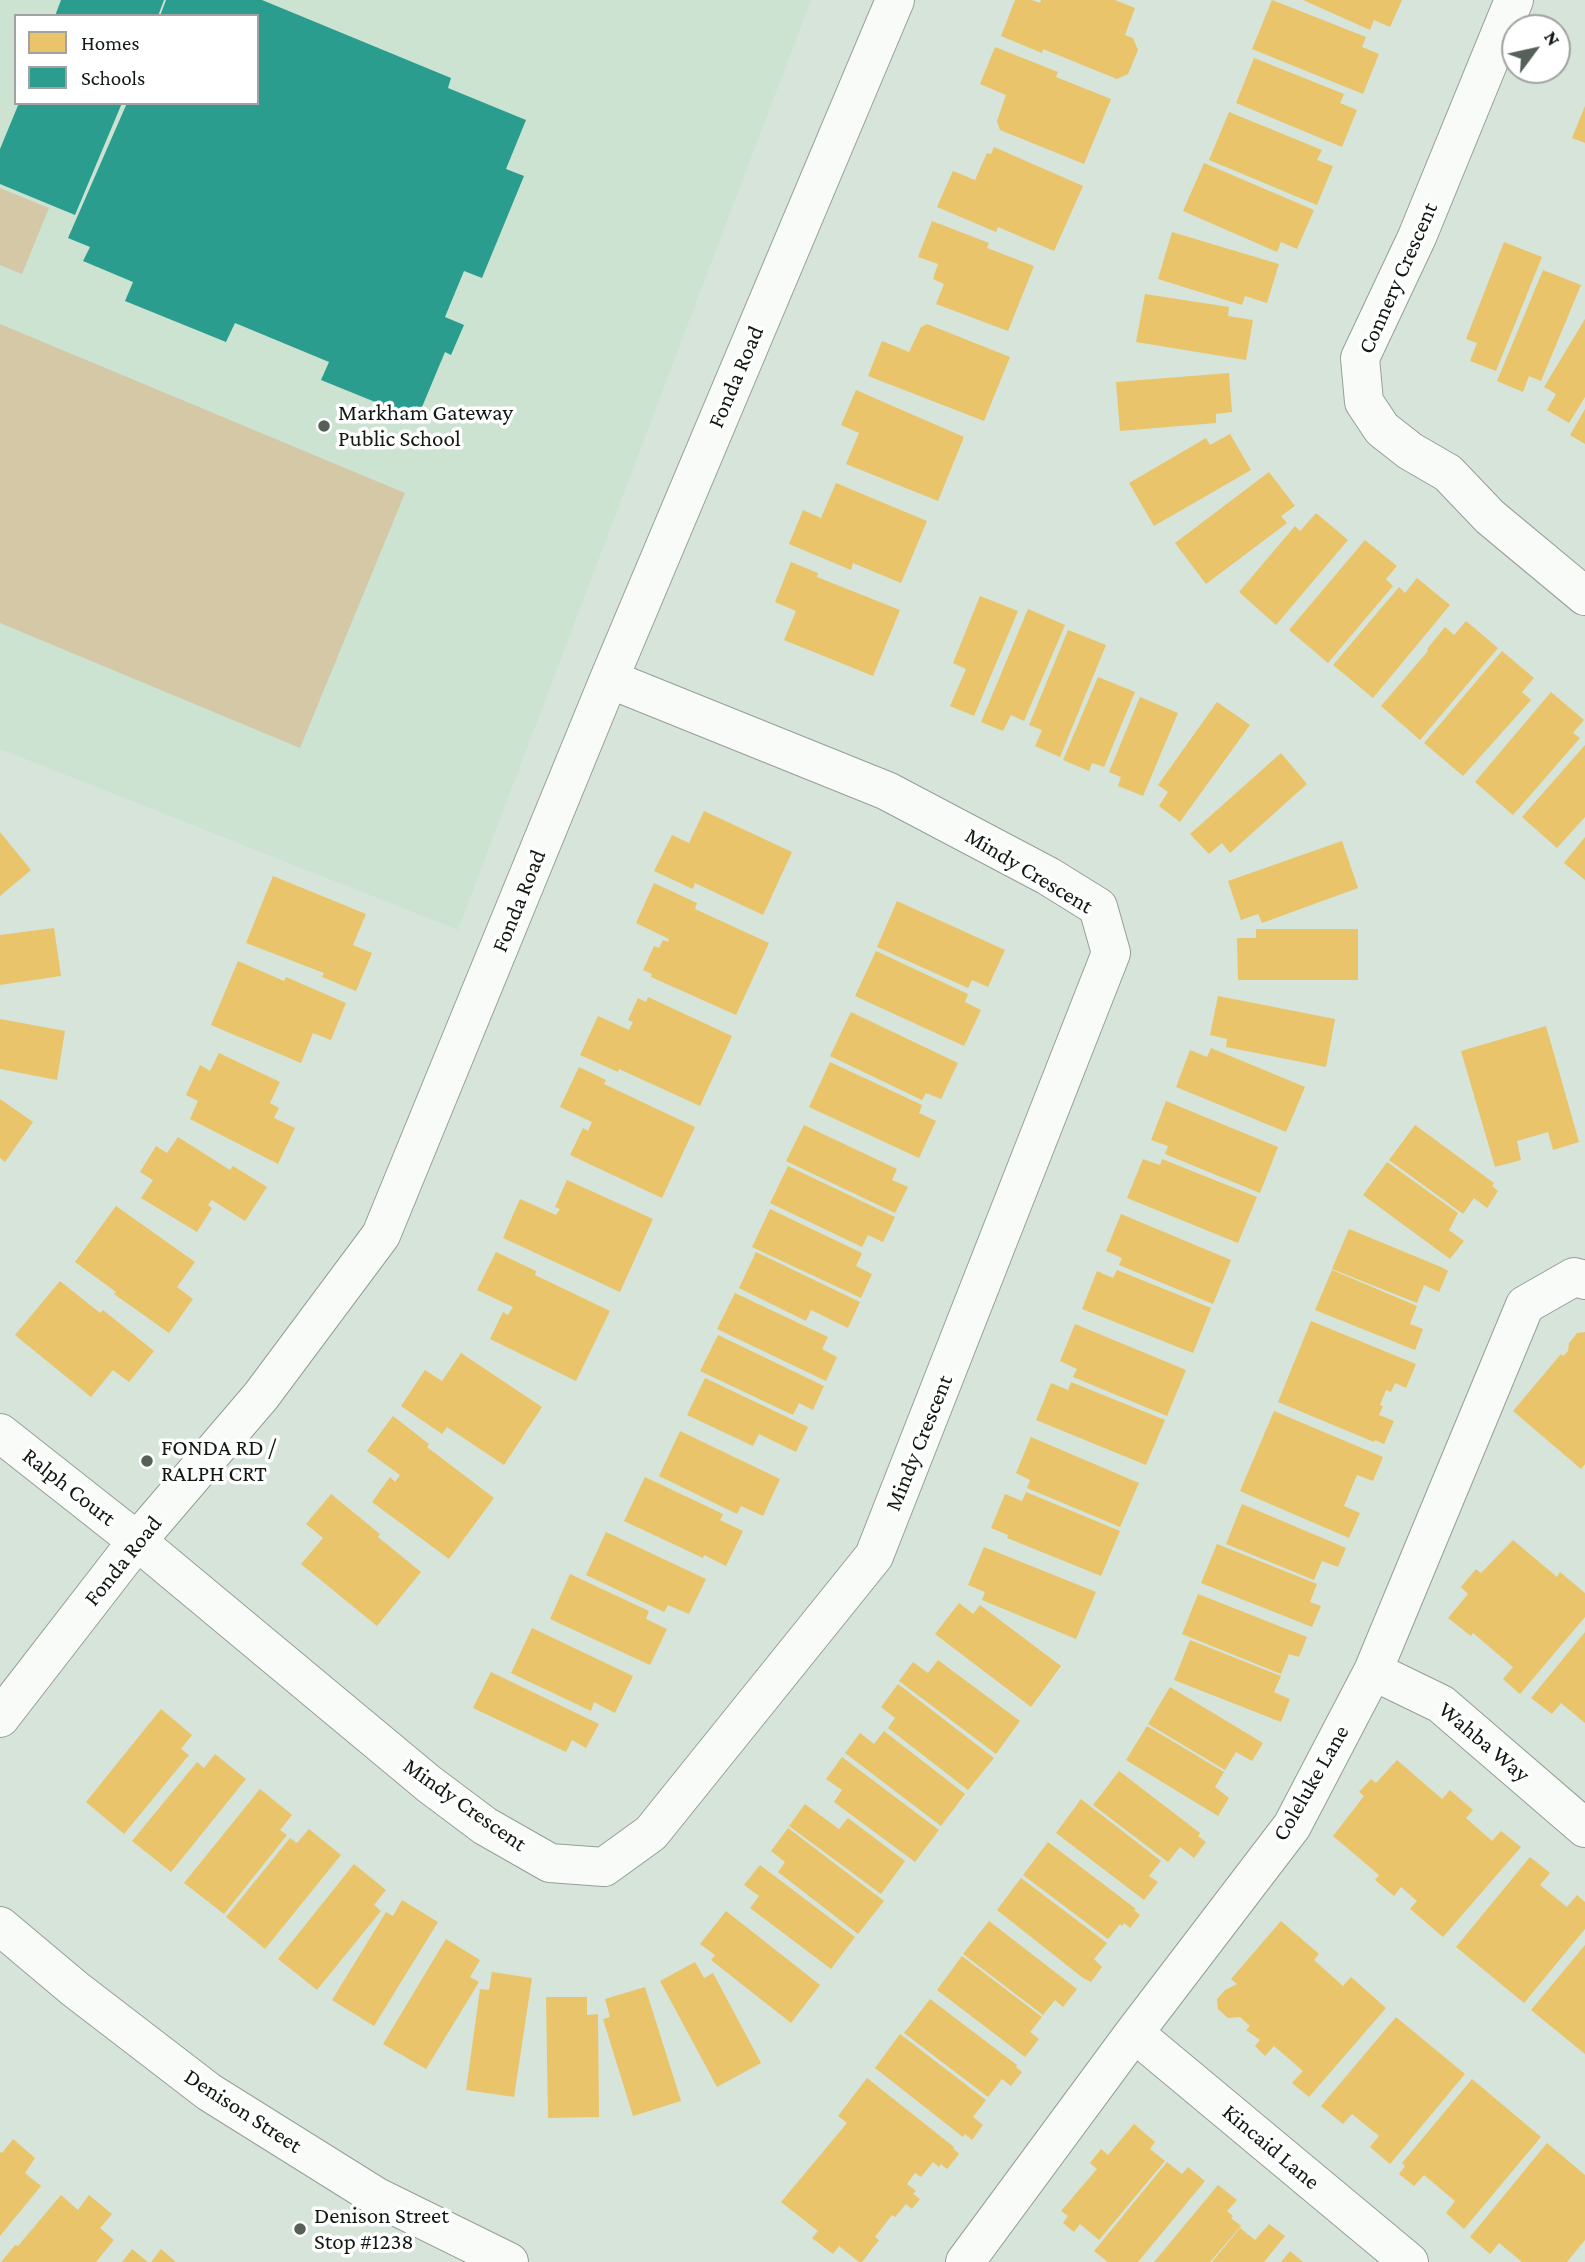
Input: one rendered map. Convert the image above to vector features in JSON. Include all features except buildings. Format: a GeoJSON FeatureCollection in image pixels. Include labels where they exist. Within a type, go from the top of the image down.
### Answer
{"type":"FeatureCollection","features":[{"type":"Feature","properties":{"kind":"street","name":"Fonda Road"},"geometry":{"type":"LineString","coordinates":[[0,1718],[138,1541],[261,1396],[381,1235],[609,679],[895,0]]}},
{"type":"Feature","properties":{"kind":"street","name":"Connery Crescent"},"geometry":{"type":"LineString","coordinates":[[1514,0],[1417,237],[1360,358],[1364,402],[1382,429],[1410,451],[1448,474],[1490,517],[1585,596]]}},
{"type":"Feature","properties":{"kind":"street","name":"Mindy Crescent"},"geometry":{"type":"LineString","coordinates":[[138,1541],[429,1784],[485,1826],[550,1863],[604,1867],[651,1833],[874,1556],[1111,953],[1098,907],[1048,876],[887,791],[609,679]]}},
{"type":"Feature","properties":{"kind":"street","name":"Coleluke Lane"},"geometry":{"type":"LineString","coordinates":[[965,2262],[1134,2033],[1292,1826],[1373,1671],[1525,1305],[1574,1277],[1585,1280]]}},
{"type":"Feature","properties":{"kind":"street","name":"Ralph Court"},"geometry":{"type":"LineString","coordinates":[[0,1433],[138,1541]]}},
{"type":"Feature","properties":{"kind":"street","name":"Wahba Way"},"geometry":{"type":"LineString","coordinates":[[1373,1671],[1441,1704],[1585,1828]]}},
{"type":"Feature","properties":{"kind":"street","name":"Denison Street"},"geometry":{"type":"LineString","coordinates":[[0,1926],[75,1989],[209,2092],[377,2197],[509,2262]]}},
{"type":"Feature","properties":{"kind":"street","name":"Kincaid Lane"},"geometry":{"type":"LineString","coordinates":[[1134,2033],[1409,2262]]}},
{"type":"Feature","properties":{"kind":"shaded area","name":"Markham Gateway Public School"},"geometry":{"type":"Polygon","coordinates":[[[0,0],[811,0],[458,930],[0,749],[0,0]]]}},
{"type":"Feature","properties":{"kind":"shaded area"},"geometry":{"type":"Polygon","coordinates":[[[0,188],[49,208],[22,274],[0,265],[0,188]]]}},
{"type":"Feature","properties":{"kind":"shaded area"},"geometry":{"type":"Polygon","coordinates":[[[0,324],[405,493],[300,748],[0,623],[0,324]]]}},
{"type":"Feature","properties":{"kind":"place","name":"Markham Gateway Public School"},"geometry":{"type":"Point","coordinates":[324,426]}},
{"type":"Feature","properties":{"kind":"place","name":"FONDA RD / RALPH CRT"},"geometry":{"type":"Point","coordinates":[147,1461]}},
{"type":"Feature","properties":{"kind":"place","name":"Denison Street Stop #1238"},"geometry":{"type":"Point","coordinates":[300,2229]}}]}
